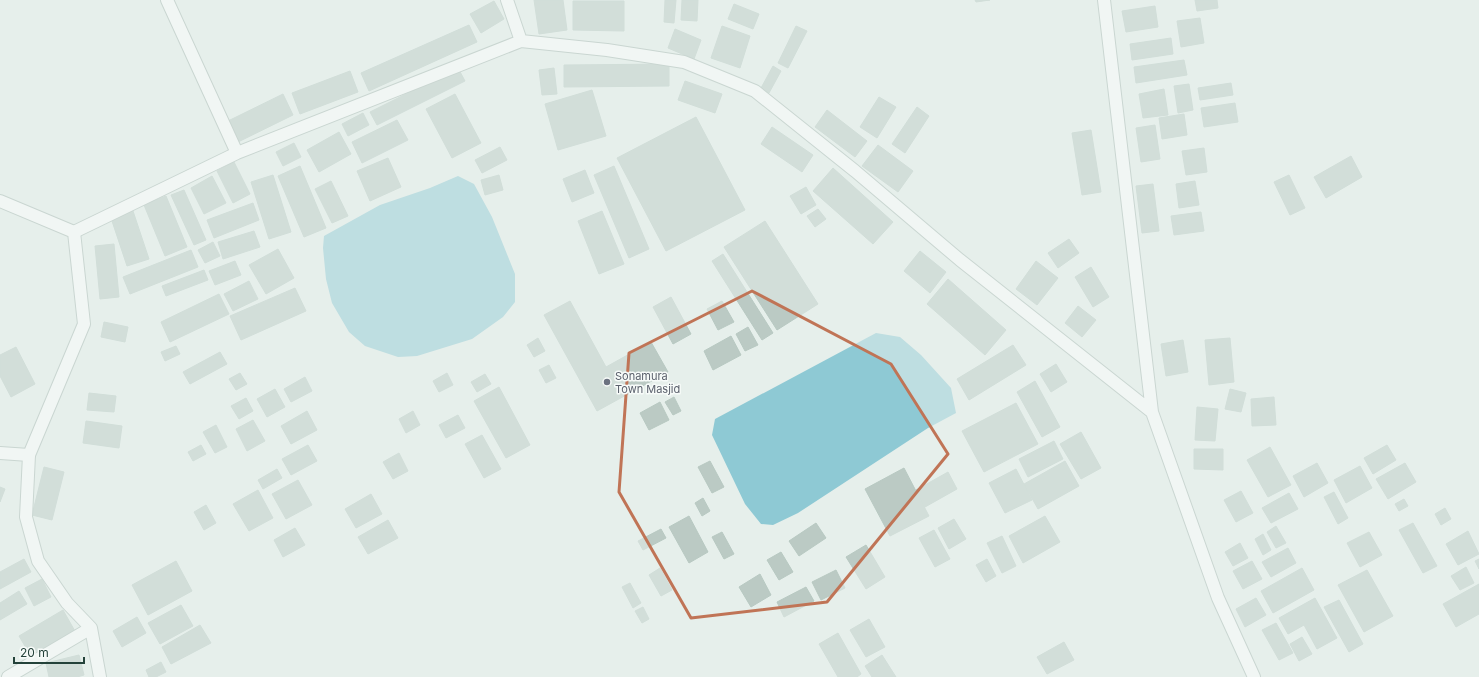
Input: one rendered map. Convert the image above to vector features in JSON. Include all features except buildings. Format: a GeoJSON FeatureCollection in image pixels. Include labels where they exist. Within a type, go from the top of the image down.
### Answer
{"type":"FeatureCollection","features":[{"type":"Feature","properties":{"kind":"street"},"geometry":{"type":"LineString","coordinates":[[167,0],[237,153]]}},
{"type":"Feature","properties":{"kind":"street"},"geometry":{"type":"LineString","coordinates":[[507,0],[521,41]]}},
{"type":"Feature","properties":{"kind":"street"},"geometry":{"type":"LineString","coordinates":[[1104,0],[1152,412],[1218,598],[1254,677]]}},
{"type":"Feature","properties":{"kind":"street"},"geometry":{"type":"LineString","coordinates":[[0,201],[74,232],[237,153],[521,41],[608,50],[684,62],[755,91],[855,171],[960,260],[1152,412]]}},
{"type":"Feature","properties":{"kind":"street"},"geometry":{"type":"LineString","coordinates":[[74,232],[84,324],[29,455],[26,517],[38,561],[68,603],[91,628],[100,677]]}},
{"type":"Feature","properties":{"kind":"street"},"geometry":{"type":"LineString","coordinates":[[0,453],[29,455]]}},
{"type":"Feature","properties":{"kind":"street"},"geometry":{"type":"LineString","coordinates":[[8,677],[91,628]]}},
{"type":"Feature","properties":{"kind":"highlighted area"},"geometry":{"type":"Polygon","coordinates":[[[752,291],[891,364],[948,454],[827,602],[691,618],[619,492],[629,353],[752,291]]]}},
{"type":"Feature","properties":{"kind":"water"},"geometry":{"type":"Polygon","coordinates":[[[458,176],[474,184],[492,217],[515,274],[515,302],[503,317],[472,339],[417,356],[398,357],[365,346],[349,332],[332,303],[326,279],[323,248],[324,236],[380,205],[430,188],[458,176]]]}},
{"type":"Feature","properties":{"kind":"water"},"geometry":{"type":"Polygon","coordinates":[[[876,333],[900,337],[921,355],[951,388],[956,413],[928,428],[798,513],[773,525],[761,524],[745,504],[712,435],[715,419],[876,333]]]}},
{"type":"Feature","properties":{"kind":"place","name":"Sonamura Town Masjid"},"geometry":{"type":"Point","coordinates":[607,382]}}]}
